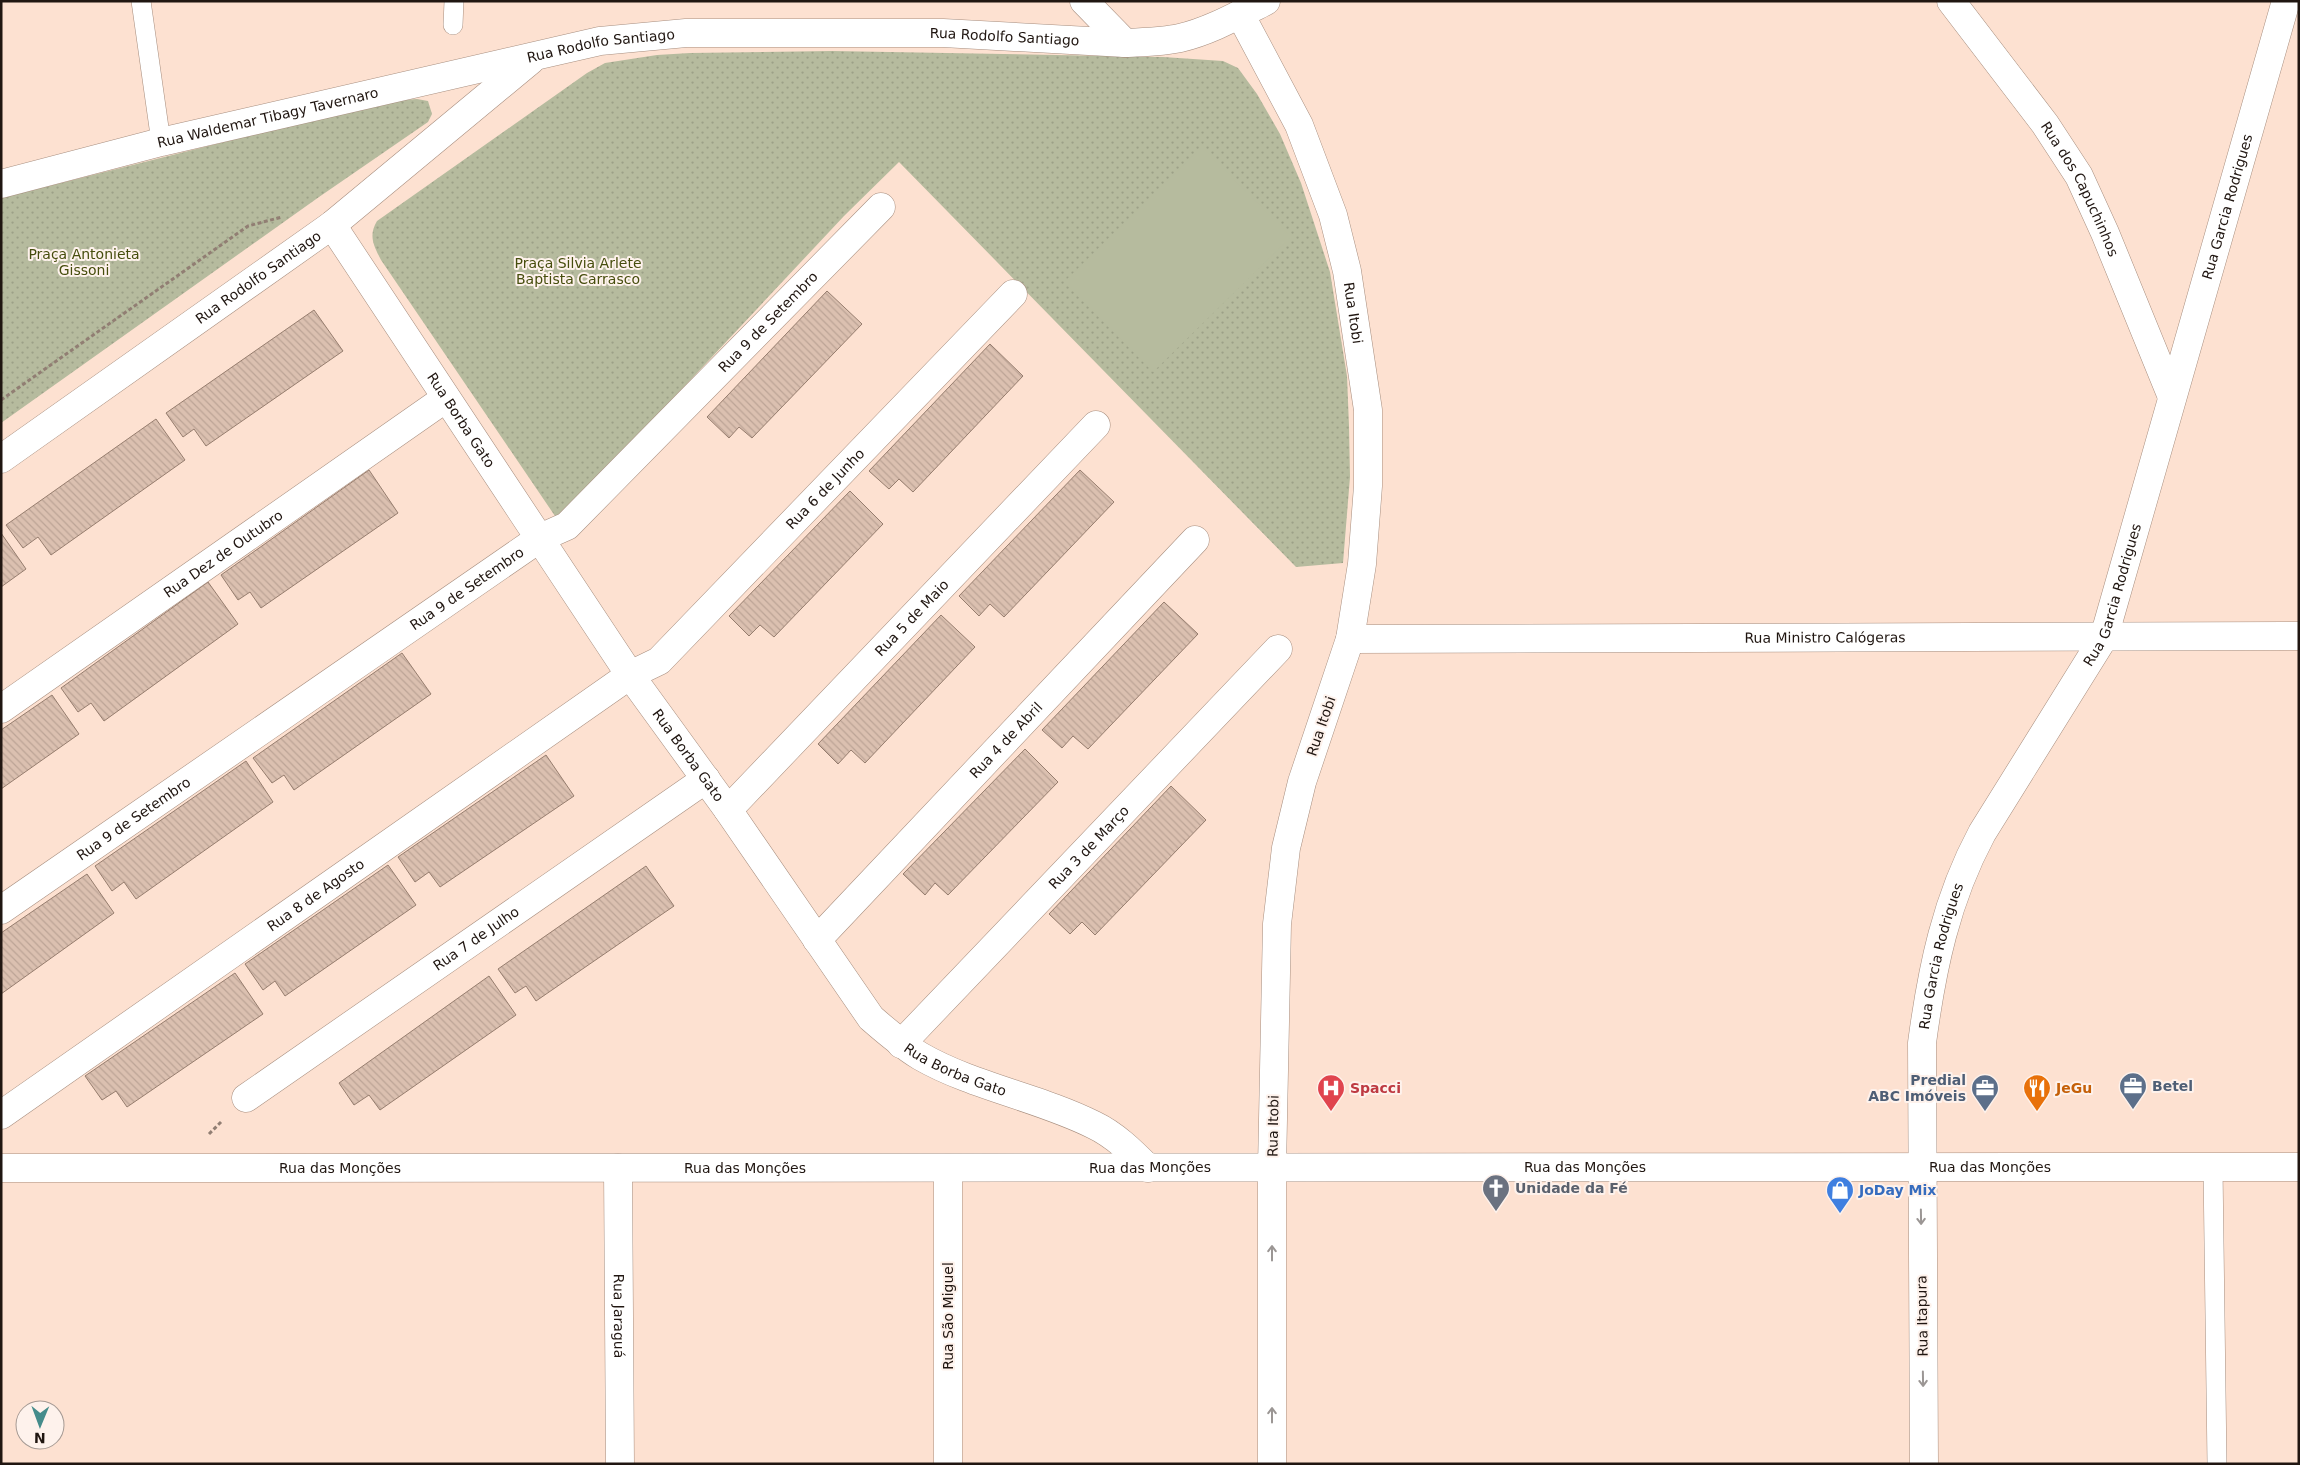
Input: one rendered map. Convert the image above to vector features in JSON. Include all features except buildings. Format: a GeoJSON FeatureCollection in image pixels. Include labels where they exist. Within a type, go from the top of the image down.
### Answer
{"type":"FeatureCollection","features":[{"type":"Feature","properties":{"kind":"street"},"geometry":{"type":"LineString","coordinates":[[1084,1],[1125,43]]}},
{"type":"Feature","properties":{"kind":"street","name":"Rua Rodolfo Santiago"},"geometry":{"type":"LineString","coordinates":[[1,459],[332,224],[535,57],[600,41],[686,32],[943,33],[1125,43],[1178,39],[1201,32],[1266,1]]}},
{"type":"Feature","properties":{"kind":"street","name":"Rua dos Capuchinhos"},"geometry":{"type":"LineString","coordinates":[[1951,1],[2045,124],[2079,176],[2105,233],[2172,397]]}},
{"type":"Feature","properties":{"kind":"street","name":"Rua Garcia Rodrigues"},"geometry":{"type":"LineString","coordinates":[[1921,1168],[1922,1043],[1929,988],[1946,916],[1965,865],[1982,833],[2104,637],[2286,1]]}},
{"type":"Feature","properties":{"kind":"street","name":"Rua Itobi"},"geometry":{"type":"LineString","coordinates":[[1240,14],[1299,125],[1333,215],[1348,271],[1360,344],[1368,420],[1368,486],[1362,564],[1350,639],[1302,782],[1286,848],[1277,924],[1272,1168],[1272,1464]]}},
{"type":"Feature","properties":{"kind":"street","name":"Rua Waldemar Tibagy Tavernaro"},"geometry":{"type":"LineString","coordinates":[[1,184],[161,142],[535,57]]}},
{"type":"Feature","properties":{"kind":"street","name":"Rua 9 de Setembro"},"geometry":{"type":"LineString","coordinates":[[1,910],[540,538],[567,526],[881,207]]}},
{"type":"Feature","properties":{"kind":"street","name":"Rua Borba Gato"},"geometry":{"type":"LineString","coordinates":[[332,224],[630,675],[728,810],[871,1018],[901,1044],[921,1057],[1095,1126],[1123,1144],[1148,1168]]}},
{"type":"Feature","properties":{"kind":"street","name":"Rua 6 de Junho"},"geometry":{"type":"LineString","coordinates":[[630,675],[659,661],[1013,294]]}},
{"type":"Feature","properties":{"kind":"street","name":"Rua Dez de Outubro"},"geometry":{"type":"LineString","coordinates":[[1,709],[446,398]]}},
{"type":"Feature","properties":{"kind":"street","name":"Rua 5 de Maio"},"geometry":{"type":"LineString","coordinates":[[728,810],[1096,425]]}},
{"type":"Feature","properties":{"kind":"street","name":"Rua 4 de Abril"},"geometry":{"type":"LineString","coordinates":[[817,940],[1195,540]]}},
{"type":"Feature","properties":{"kind":"street","name":"Rua Ministro Calógeras"},"geometry":{"type":"LineString","coordinates":[[1350,639],[2299,636]]}},
{"type":"Feature","properties":{"kind":"street","name":"Rua 3 de Março"},"geometry":{"type":"LineString","coordinates":[[901,1044],[1278,649]]}},
{"type":"Feature","properties":{"kind":"street","name":"Rua 8 de Agosto"},"geometry":{"type":"LineString","coordinates":[[1,1115],[630,675]]}},
{"type":"Feature","properties":{"kind":"street","name":"Rua 7 de Julho"},"geometry":{"type":"LineString","coordinates":[[246,1098],[706,779]]}},
{"type":"Feature","properties":{"kind":"street","name":"Rua das Monções"},"geometry":{"type":"LineString","coordinates":[[1,1168],[2299,1167]]}},
{"type":"Feature","properties":{"kind":"street","name":"Rua Jaraguá"},"geometry":{"type":"LineString","coordinates":[[618,1168],[620,1464]]}},
{"type":"Feature","properties":{"kind":"street","name":"Rua São Miguel"},"geometry":{"type":"LineString","coordinates":[[948,1168],[948,1464]]}},
{"type":"Feature","properties":{"kind":"street","name":"Rua Itapura"},"geometry":{"type":"LineString","coordinates":[[1921,1168],[1924,1464]]}},
{"type":"Feature","properties":{"kind":"lane"},"geometry":{"type":"LineString","coordinates":[[141,1],[161,142]]}},
{"type":"Feature","properties":{"kind":"lane"},"geometry":{"type":"LineString","coordinates":[[453,25],[454,1]]}},
{"type":"Feature","properties":{"kind":"lane"},"geometry":{"type":"LineString","coordinates":[[2212,1168],[2217,1464]]}},
{"type":"Feature","properties":{"kind":"path"},"geometry":{"type":"LineString","coordinates":[[1,400],[248,226],[284,216],[332,224]]}},
{"type":"Feature","properties":{"kind":"green space","name":"Praça Silvia Arlete Baptista Carrasco"},"geometry":{"type":"Polygon","coordinates":[[[832,51],[1163,57],[1223,61],[1238,68],[1257,94],[1280,134],[1301,183],[1330,272],[1347,376],[1350,477],[1343,563],[1296,567],[899,162],[844,216],[562,517],[558,518],[555,516],[381,260],[372,236],[374,226],[377,221],[587,73],[605,63],[657,55],[690,53],[832,51]]]}},
{"type":"Feature","properties":{"kind":"green space","name":"Praça Antonieta Gissoni"},"geometry":{"type":"Polygon","coordinates":[[[417,99],[428,101],[432,114],[428,122],[319,197],[1,423],[1,198],[388,101],[417,99]]]}},
{"type":"Feature","properties":{"kind":"green space"},"geometry":{"type":"Polygon","coordinates":[[[1202,147],[1291,237],[1153,372],[1064,282],[1202,147]]]}},
{"type":"Feature","properties":{"kind":"place","name":"Betel"},"geometry":{"type":"Point","coordinates":[2133,1110]}},
{"type":"Feature","properties":{"kind":"place","name":"Spacci"},"geometry":{"type":"Point","coordinates":[1331,1112]}},
{"type":"Feature","properties":{"kind":"place","name":"Predial ABC Imóveis"},"geometry":{"type":"Point","coordinates":[1985,1112]}},
{"type":"Feature","properties":{"kind":"place","name":"JeGu"},"geometry":{"type":"Point","coordinates":[2037,1112]}},
{"type":"Feature","properties":{"kind":"place","name":"Unidade da Fé"},"geometry":{"type":"Point","coordinates":[1496,1212]}},
{"type":"Feature","properties":{"kind":"place","name":"JoDay Mix"},"geometry":{"type":"Point","coordinates":[1840,1214]}}]}
